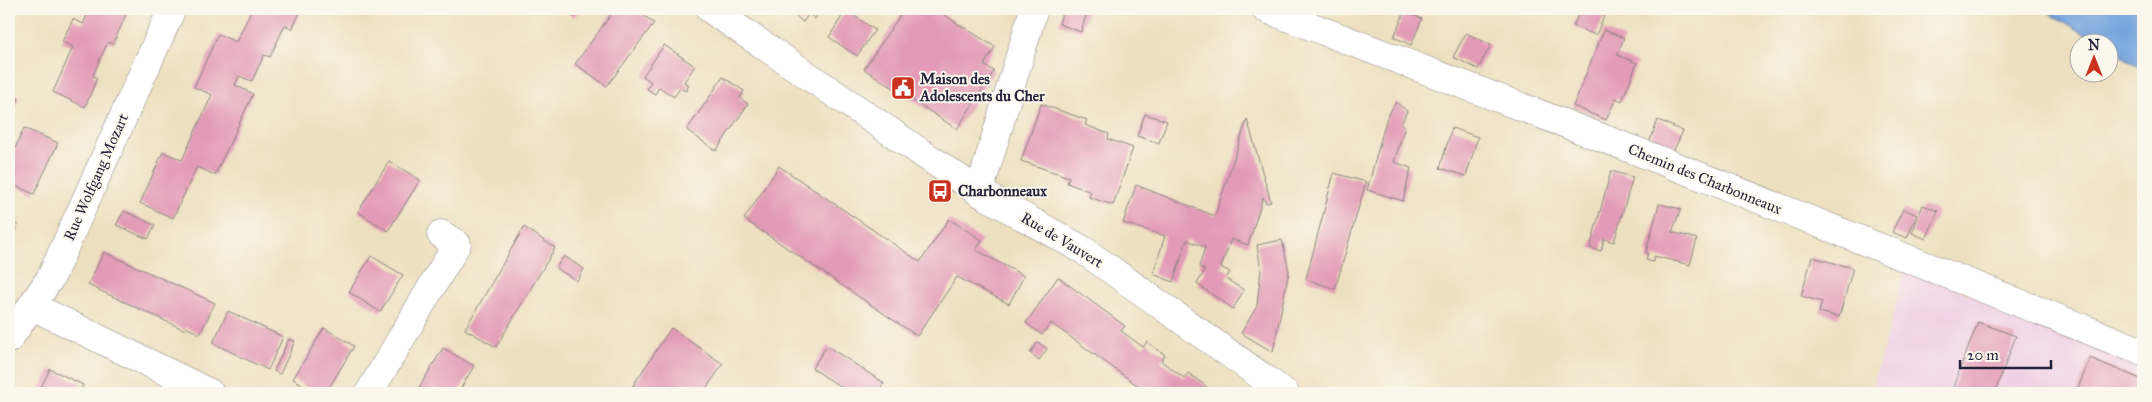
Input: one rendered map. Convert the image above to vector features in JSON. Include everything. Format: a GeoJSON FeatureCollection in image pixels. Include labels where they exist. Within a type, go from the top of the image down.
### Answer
{"type":"FeatureCollection","features":[{"type":"Feature","properties":{"kind":"street","name":"Rue Wolfgang Mozart"},"geometry":{"type":"LineString","coordinates":[[9,339],[51,277],[172,9]]}},
{"type":"Feature","properties":{"kind":"street","name":"Rue de Vauvert"},"geometry":{"type":"LineString","coordinates":[[710,9],[979,192],[1083,250],[1285,393]]}},
{"type":"Feature","properties":{"kind":"street"},"geometry":{"type":"LineString","coordinates":[[979,192],[1034,9]]}},
{"type":"Feature","properties":{"kind":"street","name":"Chemin des Charbonneaux"},"geometry":{"type":"LineString","coordinates":[[1266,9],[1643,154],[2143,352]]}},
{"type":"Feature","properties":{"kind":"street"},"geometry":{"type":"LineString","coordinates":[[369,393],[457,244],[441,234]]}},
{"type":"Feature","properties":{"kind":"street"},"geometry":{"type":"LineString","coordinates":[[32,306],[210,393]]}},
{"type":"Feature","properties":{"kind":"shaded area"},"geometry":{"type":"Polygon","coordinates":[[[1905,269],[2143,361],[2143,393],[1871,393],[1905,269]]]}},
{"type":"Feature","properties":{"kind":"water"},"geometry":{"type":"Polygon","coordinates":[[[2042,9],[2143,9],[2143,69],[2120,55],[2120,32],[2082,32],[2042,9]]]}},
{"type":"Feature","properties":{"kind":"building"},"geometry":{"type":"Polygon","coordinates":[[[90,9],[117,9],[127,13],[113,44],[108,42],[100,59],[93,76],[97,78],[85,107],[53,92],[73,47],[62,42],[73,19],[83,24],[90,9]]]}},
{"type":"Feature","properties":{"kind":"building"},"geometry":{"type":"Polygon","coordinates":[[[252,9],[302,9],[292,29],[285,25],[270,57],[264,55],[252,81],[239,76],[235,85],[253,94],[215,175],[197,167],[173,218],[140,203],[163,152],[182,160],[212,95],[194,87],[218,34],[236,42],[252,9]]]}},
{"type":"Feature","properties":{"kind":"building"},"geometry":{"type":"Polygon","coordinates":[[[563,9],[580,9],[574,17],[563,9]]]}},
{"type":"Feature","properties":{"kind":"building"},"geometry":{"type":"Polygon","coordinates":[[[615,9],[635,9],[654,23],[607,86],[575,64],[615,9]]]}},
{"type":"Feature","properties":{"kind":"building"},"geometry":{"type":"Polygon","coordinates":[[[788,9],[821,9],[815,19],[809,14],[803,22],[788,9]]]}},
{"type":"Feature","properties":{"kind":"building"},"geometry":{"type":"Polygon","coordinates":[[[904,9],[935,9],[995,47],[984,65],[994,71],[957,129],[864,69],[904,9]]]}},
{"type":"Feature","properties":{"kind":"building"},"geometry":{"type":"Polygon","coordinates":[[[1063,9],[1088,9],[1081,32],[1059,24],[1063,9]]]}},
{"type":"Feature","properties":{"kind":"building"},"geometry":{"type":"Polygon","coordinates":[[[1581,9],[1607,9],[1596,35],[1573,26],[1581,9]]]}},
{"type":"Feature","properties":{"kind":"building"},"geometry":{"type":"Polygon","coordinates":[[[846,10],[875,30],[857,56],[829,37],[846,10]]]}},
{"type":"Feature","properties":{"kind":"building"},"geometry":{"type":"Polygon","coordinates":[[[1405,11],[1422,19],[1411,45],[1394,37],[1405,11]]]}},
{"type":"Feature","properties":{"kind":"building"},"geometry":{"type":"Polygon","coordinates":[[[1604,30],[1624,38],[1617,55],[1637,63],[1622,101],[1616,98],[1606,120],[1573,106],[1604,30]]]}},
{"type":"Feature","properties":{"kind":"building"},"geometry":{"type":"Polygon","coordinates":[[[1466,33],[1491,45],[1478,69],[1453,57],[1466,33]]]}},
{"type":"Feature","properties":{"kind":"building"},"geometry":{"type":"Polygon","coordinates":[[[664,45],[695,66],[684,82],[689,85],[686,91],[680,88],[674,97],[659,87],[655,94],[647,89],[651,82],[643,76],[664,45]]]}},
{"type":"Feature","properties":{"kind":"building"},"geometry":{"type":"Polygon","coordinates":[[[723,77],[744,91],[740,98],[748,104],[716,151],[687,130],[723,77]]]}},
{"type":"Feature","properties":{"kind":"building"},"geometry":{"type":"Polygon","coordinates":[[[9,94],[19,98],[12,114],[9,112],[9,94]]]}},
{"type":"Feature","properties":{"kind":"building"},"geometry":{"type":"Polygon","coordinates":[[[1396,102],[1407,111],[1401,124],[1405,126],[1394,162],[1411,168],[1403,201],[1367,190],[1387,117],[1396,102]]]}},
{"type":"Feature","properties":{"kind":"building"},"geometry":{"type":"Polygon","coordinates":[[[1041,104],[1087,120],[1085,125],[1109,134],[1108,139],[1133,148],[1113,205],[1089,197],[1091,192],[1067,183],[1069,177],[1021,161],[1041,104]]]}},
{"type":"Feature","properties":{"kind":"building"},"geometry":{"type":"Polygon","coordinates":[[[1145,114],[1167,121],[1159,143],[1137,136],[1145,114]]]}},
{"type":"Feature","properties":{"kind":"building"},"geometry":{"type":"Polygon","coordinates":[[[1247,119],[1271,202],[1266,203],[1263,197],[1248,245],[1231,239],[1221,267],[1230,272],[1226,279],[1244,290],[1233,309],[1197,284],[1205,270],[1199,267],[1205,247],[1187,240],[1173,282],[1153,274],[1165,236],[1123,223],[1136,185],[1215,216],[1247,119]]]}},
{"type":"Feature","properties":{"kind":"building"},"geometry":{"type":"Polygon","coordinates":[[[1658,120],[1683,131],[1673,152],[1649,143],[1658,120]]]}},
{"type":"Feature","properties":{"kind":"building"},"geometry":{"type":"Polygon","coordinates":[[[24,128],[58,143],[34,194],[9,183],[9,153],[12,155],[24,128]]]}},
{"type":"Feature","properties":{"kind":"building"},"geometry":{"type":"Polygon","coordinates":[[[1452,128],[1478,137],[1466,176],[1440,168],[1452,128]]]}},
{"type":"Feature","properties":{"kind":"building"},"geometry":{"type":"Polygon","coordinates":[[[389,161],[420,180],[388,231],[358,212],[389,161]]]}},
{"type":"Feature","properties":{"kind":"building"},"geometry":{"type":"Polygon","coordinates":[[[779,166],[920,262],[949,219],[982,240],[976,250],[1024,276],[1009,304],[957,277],[917,336],[744,219],[779,166]]]}},
{"type":"Feature","properties":{"kind":"building"},"geometry":{"type":"Polygon","coordinates":[[[1611,171],[1633,177],[1614,242],[1604,239],[1601,251],[1590,248],[1611,171]]]}},
{"type":"Feature","properties":{"kind":"building"},"geometry":{"type":"Polygon","coordinates":[[[1334,173],[1366,182],[1335,289],[1306,279],[1334,173]]]}},
{"type":"Feature","properties":{"kind":"building"},"geometry":{"type":"Polygon","coordinates":[[[1659,204],[1681,209],[1672,232],[1697,239],[1690,265],[1654,256],[1653,262],[1646,260],[1648,253],[1646,252],[1659,204]]]}},
{"type":"Feature","properties":{"kind":"building"},"geometry":{"type":"Polygon","coordinates":[[[1923,205],[1938,211],[1926,239],[1912,233],[1923,205]]]}},
{"type":"Feature","properties":{"kind":"building"},"geometry":{"type":"Polygon","coordinates":[[[1903,209],[1917,215],[1907,238],[1892,232],[1903,209]]]}},
{"type":"Feature","properties":{"kind":"building"},"geometry":{"type":"Polygon","coordinates":[[[124,211],[155,225],[148,239],[116,225],[124,211]]]}},
{"type":"Feature","properties":{"kind":"building"},"geometry":{"type":"Polygon","coordinates":[[[9,221],[18,225],[9,245],[9,221]]]}},
{"type":"Feature","properties":{"kind":"building"},"geometry":{"type":"Polygon","coordinates":[[[524,227],[555,248],[496,347],[465,329],[524,227]]]}},
{"type":"Feature","properties":{"kind":"building"},"geometry":{"type":"Polygon","coordinates":[[[1282,240],[1289,271],[1273,352],[1241,333],[1257,306],[1261,270],[1257,245],[1282,240]]]}},
{"type":"Feature","properties":{"kind":"building"},"geometry":{"type":"Polygon","coordinates":[[[104,252],[215,303],[200,334],[186,327],[185,330],[88,285],[104,252]]]}},
{"type":"Feature","properties":{"kind":"building"},"geometry":{"type":"Polygon","coordinates":[[[371,256],[403,275],[380,312],[349,292],[371,256]]]}},
{"type":"Feature","properties":{"kind":"building"},"geometry":{"type":"Polygon","coordinates":[[[564,256],[584,269],[577,281],[556,268],[564,256]]]}},
{"type":"Feature","properties":{"kind":"building"},"geometry":{"type":"Polygon","coordinates":[[[1812,257],[1853,268],[1839,317],[1819,312],[1822,302],[1801,296],[1812,257]]]}},
{"type":"Feature","properties":{"kind":"building"},"geometry":{"type":"Polygon","coordinates":[[[1058,277],[1125,326],[1121,331],[1143,347],[1147,342],[1165,355],[1161,361],[1184,378],[1188,373],[1206,386],[1203,391],[1205,393],[1148,393],[1051,323],[1042,335],[1026,323],[1058,277]]]}},
{"type":"Feature","properties":{"kind":"building"},"geometry":{"type":"Polygon","coordinates":[[[228,311],[283,337],[268,370],[213,343],[228,311]]]}},
{"type":"Feature","properties":{"kind":"building"},"geometry":{"type":"Polygon","coordinates":[[[1978,322],[2016,336],[1995,392],[1951,393],[1978,322]]]}},
{"type":"Feature","properties":{"kind":"building"},"geometry":{"type":"Polygon","coordinates":[[[324,328],[354,346],[326,393],[317,393],[293,379],[324,328]]]}},
{"type":"Feature","properties":{"kind":"building"},"geometry":{"type":"Polygon","coordinates":[[[671,328],[723,364],[703,393],[628,393],[671,328]]]}},
{"type":"Feature","properties":{"kind":"building"},"geometry":{"type":"Polygon","coordinates":[[[289,339],[295,341],[280,374],[274,371],[289,339]]]}},
{"type":"Feature","properties":{"kind":"building"},"geometry":{"type":"Polygon","coordinates":[[[1038,342],[1047,349],[1039,360],[1030,353],[1038,342]]]}},
{"type":"Feature","properties":{"kind":"building"},"geometry":{"type":"Polygon","coordinates":[[[827,346],[884,383],[877,393],[850,393],[812,368],[827,346]]]}},
{"type":"Feature","properties":{"kind":"building"},"geometry":{"type":"Polygon","coordinates":[[[443,348],[474,366],[458,393],[421,393],[417,391],[443,348]]]}},
{"type":"Feature","properties":{"kind":"building"},"geometry":{"type":"Polygon","coordinates":[[[2090,358],[2143,380],[2143,393],[2076,393],[2090,358]]]}},
{"type":"Feature","properties":{"kind":"building"},"geometry":{"type":"Polygon","coordinates":[[[50,369],[83,385],[79,393],[38,393],[50,369]]]}},
{"type":"Feature","properties":{"kind":"place","name":"Maison des Adolescents du Cher"},"geometry":{"type":"Point","coordinates":[903,88]}},
{"type":"Feature","properties":{"kind":"place","name":"Charbonneaux"},"geometry":{"type":"Point","coordinates":[940,191]}}]}
